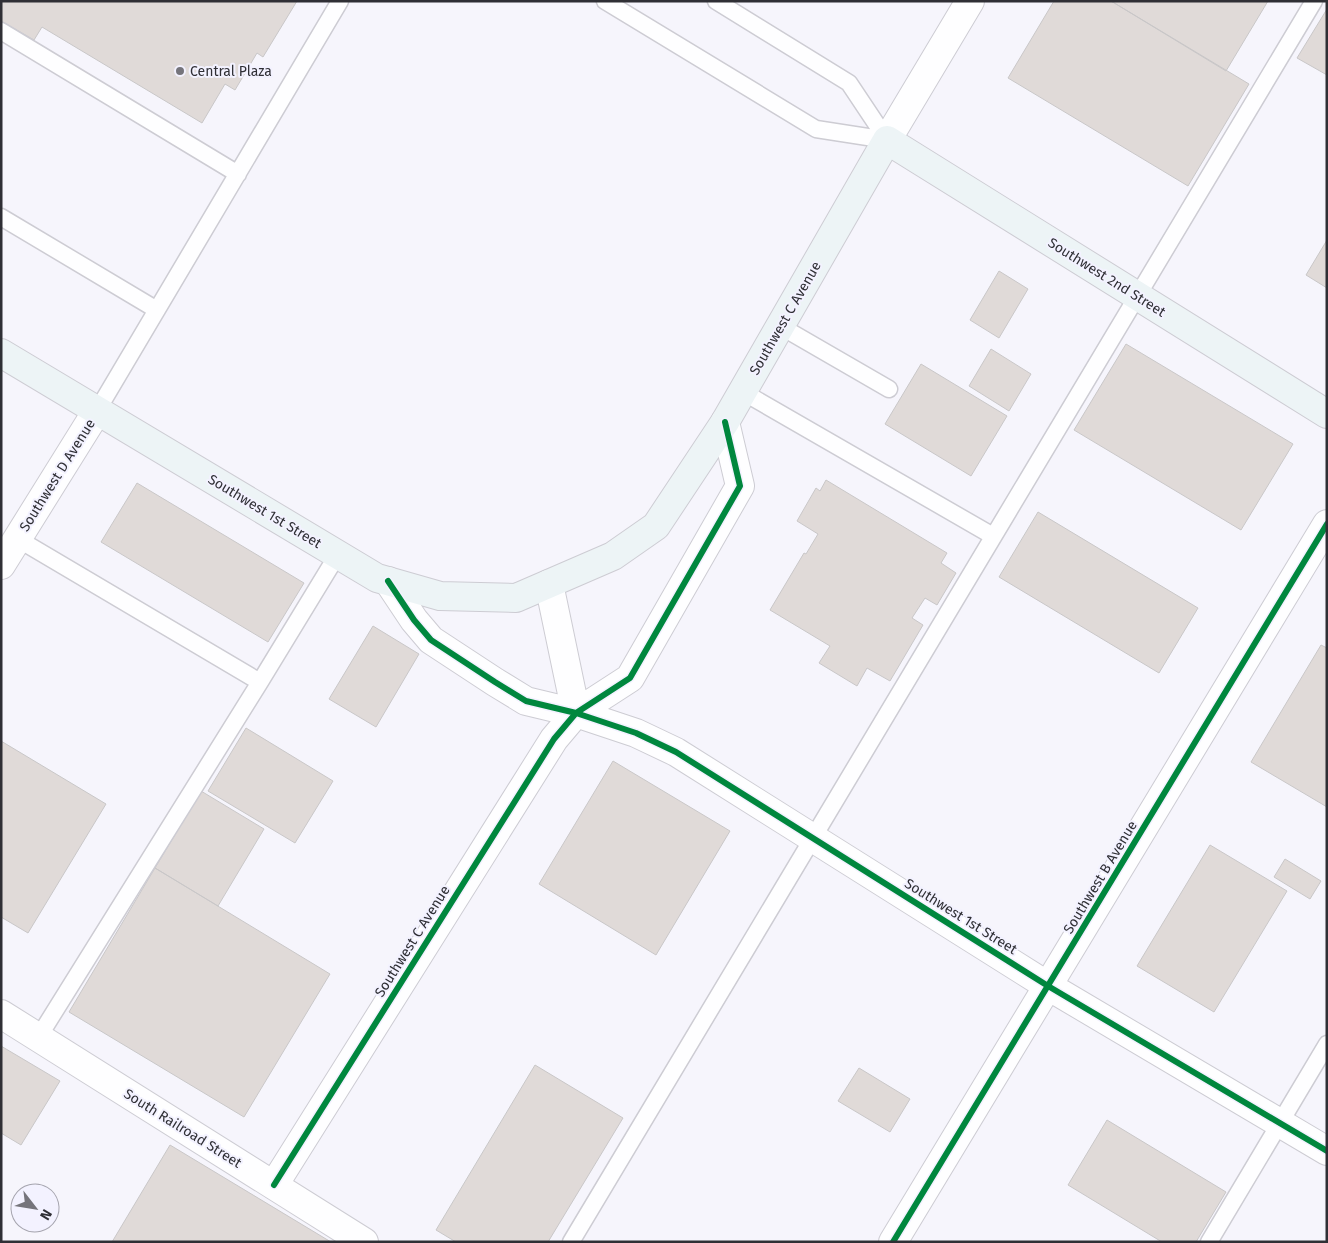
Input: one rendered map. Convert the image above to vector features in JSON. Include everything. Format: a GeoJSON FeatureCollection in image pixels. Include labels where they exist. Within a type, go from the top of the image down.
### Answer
{"type":"FeatureCollection","features":[{"type":"Feature","properties":{"kind":"main road","name":"Southwest 2nd Street"},"geometry":{"type":"LineString","coordinates":[[887,140],[1327,414]]}},
{"type":"Feature","properties":{"kind":"main road","name":"Southwest C Avenue"},"geometry":{"type":"LineString","coordinates":[[549,584],[613,556],[656,526],[725,422],[887,140]]}},
{"type":"Feature","properties":{"kind":"main road","name":"Southwest 1st Street"},"geometry":{"type":"LineString","coordinates":[[1,354],[377,578],[440,596],[516,598],[549,584]]}},
{"type":"Feature","properties":{"kind":"street","name":"Southwest C Avenue"},"geometry":{"type":"LineString","coordinates":[[887,140],[970,1]]}},
{"type":"Feature","properties":{"kind":"street","name":"Southwest D Avenue"},"geometry":{"type":"LineString","coordinates":[[1,565],[97,411]]}},
{"type":"Feature","properties":{"kind":"street","name":"Southwest C Avenue"},"geometry":{"type":"LineString","coordinates":[[274,1185],[554,740],[576,714],[630,678],[740,486],[725,422]]}},
{"type":"Feature","properties":{"kind":"street","name":"Southwest B Avenue"},"geometry":{"type":"LineString","coordinates":[[893,1242],[1327,524]]}},
{"type":"Feature","properties":{"kind":"street","name":"Southwest 1st Street"},"geometry":{"type":"LineString","coordinates":[[388,581],[414,620],[431,640],[526,701],[636,733],[676,752],[1048,986],[1327,1151]]}},
{"type":"Feature","properties":{"kind":"street"},"geometry":{"type":"LineString","coordinates":[[549,584],[576,714]]}},
{"type":"Feature","properties":{"kind":"street","name":"South Railroad Street"},"geometry":{"type":"LineString","coordinates":[[1,1014],[364,1242]]}},
{"type":"Feature","properties":{"kind":"lane"},"geometry":{"type":"LineString","coordinates":[[97,411],[340,1]]}},
{"type":"Feature","properties":{"kind":"lane"},"geometry":{"type":"LineString","coordinates":[[606,1],[816,129],[887,140]]}},
{"type":"Feature","properties":{"kind":"lane"},"geometry":{"type":"LineString","coordinates":[[716,1],[849,83],[887,140]]}},
{"type":"Feature","properties":{"kind":"lane"},"geometry":{"type":"LineString","coordinates":[[571,1242],[1136,295],[1314,1]]}},
{"type":"Feature","properties":{"kind":"lane"},"geometry":{"type":"LineString","coordinates":[[1,31],[238,174]]}},
{"type":"Feature","properties":{"kind":"lane"},"geometry":{"type":"LineString","coordinates":[[1,217],[157,310]]}},
{"type":"Feature","properties":{"kind":"lane"},"geometry":{"type":"LineString","coordinates":[[780,326],[889,389]]}},
{"type":"Feature","properties":{"kind":"lane"},"geometry":{"type":"LineString","coordinates":[[742,392],[993,536]]}},
{"type":"Feature","properties":{"kind":"lane"},"geometry":{"type":"LineString","coordinates":[[18,539],[260,682]]}},
{"type":"Feature","properties":{"kind":"lane"},"geometry":{"type":"LineString","coordinates":[[38,1038],[338,554]]}},
{"type":"Feature","properties":{"kind":"lane"},"geometry":{"type":"LineString","coordinates":[[1209,1242],[1327,1044]]}},
{"type":"Feature","properties":{"kind":"building","name":"Central Plaza"},"geometry":{"type":"Polygon","coordinates":[[[1,1],[297,1],[263,57],[257,53],[235,90],[225,84],[202,123],[42,27],[34,40],[1,21],[1,1]]]}},
{"type":"Feature","properties":{"kind":"building"},"geometry":{"type":"Polygon","coordinates":[[[1054,1],[1111,1],[1249,84],[1188,186],[1008,78],[1054,1]]]}},
{"type":"Feature","properties":{"kind":"building"},"geometry":{"type":"Polygon","coordinates":[[[1111,1],[1268,1],[1226,71],[1111,1]]]}},
{"type":"Feature","properties":{"kind":"building"},"geometry":{"type":"Polygon","coordinates":[[[1327,9],[1327,75],[1297,58],[1327,9]]]}},
{"type":"Feature","properties":{"kind":"building"},"geometry":{"type":"Polygon","coordinates":[[[1327,240],[1327,288],[1306,275],[1327,240]]]}},
{"type":"Feature","properties":{"kind":"building"},"geometry":{"type":"Polygon","coordinates":[[[999,271],[1028,289],[999,338],[970,320],[999,271]]]}},
{"type":"Feature","properties":{"kind":"building"},"geometry":{"type":"Polygon","coordinates":[[[1126,344],[1293,444],[1241,530],[1074,430],[1126,344]]]}},
{"type":"Feature","properties":{"kind":"building"},"geometry":{"type":"Polygon","coordinates":[[[991,349],[1031,374],[1009,411],[969,386],[991,349]]]}},
{"type":"Feature","properties":{"kind":"building"},"geometry":{"type":"Polygon","coordinates":[[[921,364],[1007,416],[971,476],[885,424],[921,364]]]}},
{"type":"Feature","properties":{"kind":"building"},"geometry":{"type":"Polygon","coordinates":[[[826,480],[947,553],[941,563],[956,573],[937,605],[925,598],[912,618],[923,625],[890,681],[867,668],[857,686],[819,663],[830,646],[770,610],[804,553],[806,554],[818,534],[797,521],[816,488],[820,491],[826,480]]]}},
{"type":"Feature","properties":{"kind":"building"},"geometry":{"type":"Polygon","coordinates":[[[137,483],[304,583],[268,642],[101,542],[137,483]]]}},
{"type":"Feature","properties":{"kind":"building"},"geometry":{"type":"Polygon","coordinates":[[[1038,512],[1198,608],[1159,673],[999,577],[1038,512]]]}},
{"type":"Feature","properties":{"kind":"building"},"geometry":{"type":"Polygon","coordinates":[[[373,626],[419,654],[376,727],[329,699],[373,626]]]}},
{"type":"Feature","properties":{"kind":"building"},"geometry":{"type":"Polygon","coordinates":[[[1321,645],[1327,648],[1327,807],[1251,762],[1321,645]]]}},
{"type":"Feature","properties":{"kind":"building"},"geometry":{"type":"Polygon","coordinates":[[[246,728],[333,781],[295,843],[208,791],[246,728]]]}},
{"type":"Feature","properties":{"kind":"building"},"geometry":{"type":"Polygon","coordinates":[[[1,741],[106,804],[28,933],[1,917],[1,741]]]}},
{"type":"Feature","properties":{"kind":"building"},"geometry":{"type":"Polygon","coordinates":[[[613,761],[730,831],[656,955],[539,884],[613,761]]]}},
{"type":"Feature","properties":{"kind":"building"},"geometry":{"type":"Polygon","coordinates":[[[201,791],[264,829],[218,906],[155,868],[201,791]]]}},
{"type":"Feature","properties":{"kind":"building"},"geometry":{"type":"Polygon","coordinates":[[[1210,845],[1287,891],[1214,1012],[1137,966],[1210,845]]]}},
{"type":"Feature","properties":{"kind":"building"},"geometry":{"type":"Polygon","coordinates":[[[1285,859],[1321,881],[1310,899],[1274,877],[1285,859]]]}},
{"type":"Feature","properties":{"kind":"building"},"geometry":{"type":"Polygon","coordinates":[[[155,868],[330,974],[244,1117],[69,1012],[155,868]]]}},
{"type":"Feature","properties":{"kind":"building"},"geometry":{"type":"Polygon","coordinates":[[[1,1046],[60,1081],[21,1145],[1,1133],[1,1046]]]}},
{"type":"Feature","properties":{"kind":"building"},"geometry":{"type":"Polygon","coordinates":[[[535,1065],[623,1118],[548,1242],[456,1242],[436,1230],[535,1065]]]}},
{"type":"Feature","properties":{"kind":"building"},"geometry":{"type":"Polygon","coordinates":[[[859,1068],[910,1099],[890,1132],[838,1101],[859,1068]]]}},
{"type":"Feature","properties":{"kind":"building"},"geometry":{"type":"Polygon","coordinates":[[[1107,1120],[1226,1192],[1196,1242],[1162,1242],[1068,1185],[1107,1120]]]}},
{"type":"Feature","properties":{"kind":"building"},"geometry":{"type":"Polygon","coordinates":[[[170,1145],[331,1242],[112,1242],[170,1145]]]}},
{"type":"Feature","properties":{"kind":"cycle path"},"geometry":{"type":"LineString","coordinates":[[274,1185],[554,739],[576,713],[630,678],[740,486],[725,422]]}},
{"type":"Feature","properties":{"kind":"cycle path"},"geometry":{"type":"LineString","coordinates":[[893,1242],[1327,524]]}},
{"type":"Feature","properties":{"kind":"cycle path"},"geometry":{"type":"LineString","coordinates":[[388,581],[414,620],[431,640],[526,701],[576,713],[636,733],[676,752],[1048,986],[1327,1151]]}},
{"type":"Feature","properties":{"kind":"place","name":"Central Plaza"},"geometry":{"type":"Point","coordinates":[180,71]}}]}
